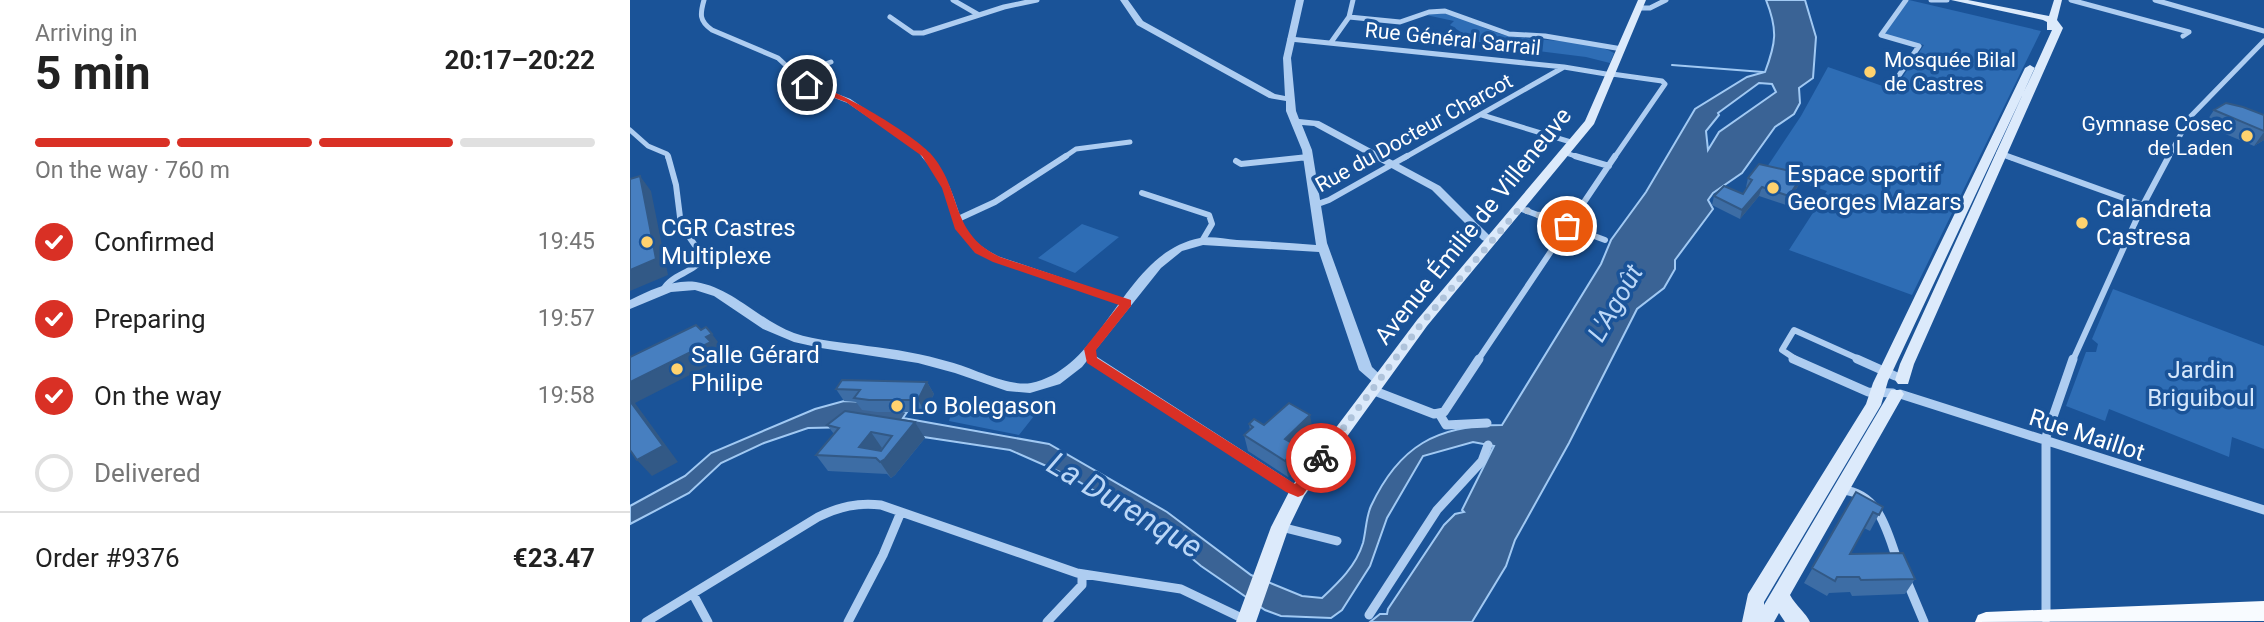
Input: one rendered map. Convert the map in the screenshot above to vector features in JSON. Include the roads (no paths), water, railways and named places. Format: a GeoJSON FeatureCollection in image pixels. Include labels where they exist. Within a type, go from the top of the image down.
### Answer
{"type":"FeatureCollection","features":[{"type":"Feature","properties":{"kind":"main road"},"geometry":{"type":"LineString","coordinates":[[1955,0],[2058,20]]}},
{"type":"Feature","properties":{"kind":"main road"},"geometry":{"type":"LineString","coordinates":[[1752,622],[1755,600],[1887,387],[1908,364],[1971,207],[2051,35],[2058,26],[2057,2],[2035,11],[2002,9]]}},
{"type":"Feature","properties":{"kind":"main road"},"geometry":{"type":"LineString","coordinates":[[1971,3],[2018,15],[2058,20]]}},
{"type":"Feature","properties":{"kind":"main road","name":"Avenue Émilie de Villeneuve"},"geometry":{"type":"LineString","coordinates":[[1248,619],[1280,527],[1298,491],[1376,385],[1595,115],[1640,4]]}},
{"type":"Feature","properties":{"kind":"main road"},"geometry":{"type":"LineString","coordinates":[[2018,15],[2040,24],[2051,35]]}},
{"type":"Feature","properties":{"kind":"main road"},"geometry":{"type":"LineString","coordinates":[[1764,622],[1842,490],[1887,387]]}},
{"type":"Feature","properties":{"kind":"main road"},"geometry":{"type":"LineString","coordinates":[[1780,596],[1790,614],[1800,622]]}},
{"type":"Feature","properties":{"kind":"main road"},"geometry":{"type":"LineString","coordinates":[[1986,622],[2264,611]]}},
{"type":"Feature","properties":{"kind":"street"},"geometry":{"type":"LineString","coordinates":[[704,0],[699,15],[708,27],[778,58],[810,86],[849,100],[926,155],[947,188],[956,220],[971,243],[990,256],[1127,303]]}},
{"type":"Feature","properties":{"kind":"street"},"geometry":{"type":"LineString","coordinates":[[953,0],[979,15]]}},
{"type":"Feature","properties":{"kind":"street"},"geometry":{"type":"LineString","coordinates":[[890,17],[913,33],[919,34],[1023,1],[1038,0]]}},
{"type":"Feature","properties":{"kind":"street"},"geometry":{"type":"LineString","coordinates":[[1124,0],[1140,23],[1272,96],[1289,99]]}},
{"type":"Feature","properties":{"kind":"street"},"geometry":{"type":"LineString","coordinates":[[1300,0],[1286,66],[1289,99],[1295,121],[1305,141],[1323,248],[1366,369],[1376,385],[1440,415],[1446,425],[1487,422]]}},
{"type":"Feature","properties":{"kind":"street"},"geometry":{"type":"LineString","coordinates":[[1332,41],[1349,17],[1353,0]]}},
{"type":"Feature","properties":{"kind":"street"},"geometry":{"type":"LineString","coordinates":[[1640,4],[1648,9],[1666,0]]}},
{"type":"Feature","properties":{"kind":"street"},"geometry":{"type":"LineString","coordinates":[[1891,87],[1919,46],[1881,35],[1906,0]]}},
{"type":"Feature","properties":{"kind":"street"},"geometry":{"type":"LineString","coordinates":[[1931,0],[1947,0]]}},
{"type":"Feature","properties":{"kind":"street"},"geometry":{"type":"LineString","coordinates":[[2071,0],[2189,32],[2183,36]]}},
{"type":"Feature","properties":{"kind":"street"},"geometry":{"type":"LineString","coordinates":[[2155,0],[2264,31]]}},
{"type":"Feature","properties":{"kind":"street"},"geometry":{"type":"LineString","coordinates":[[1349,17],[1400,22],[1429,12],[1446,11],[1504,33],[1622,50]]}},
{"type":"Feature","properties":{"kind":"street","name":"Rue Général Sarrail"},"geometry":{"type":"LineString","coordinates":[[1290,38],[1564,67],[1665,83],[1609,166]]}},
{"type":"Feature","properties":{"kind":"street"},"geometry":{"type":"LineString","coordinates":[[2046,620],[2046,442],[2079,342],[2143,205],[2190,117],[2264,41]]}},
{"type":"Feature","properties":{"kind":"street"},"geometry":{"type":"LineString","coordinates":[[795,75],[831,62]]}},
{"type":"Feature","properties":{"kind":"street","name":"Rue du Docteur Charcot"},"geometry":{"type":"LineString","coordinates":[[1315,205],[1394,165],[1564,67]]}},
{"type":"Feature","properties":{"kind":"street"},"geometry":{"type":"LineString","coordinates":[[1482,115],[1574,143]]}},
{"type":"Feature","properties":{"kind":"street"},"geometry":{"type":"LineString","coordinates":[[1295,121],[1316,123],[1436,188],[1486,238],[1492,240]]}},
{"type":"Feature","properties":{"kind":"street"},"geometry":{"type":"LineString","coordinates":[[630,130],[648,146],[667,154],[676,185],[681,225],[704,257],[698,265],[669,281],[663,290]]}},
{"type":"Feature","properties":{"kind":"street"},"geometry":{"type":"LineString","coordinates":[[956,220],[995,202],[1076,149],[1130,142]]}},
{"type":"Feature","properties":{"kind":"street"},"geometry":{"type":"LineString","coordinates":[[1996,152],[2143,205]]}},
{"type":"Feature","properties":{"kind":"street"},"geometry":{"type":"LineString","coordinates":[[1440,415],[1609,166],[1566,153]]}},
{"type":"Feature","properties":{"kind":"street"},"geometry":{"type":"LineString","coordinates":[[1236,161],[1241,164],[1308,157]]}},
{"type":"Feature","properties":{"kind":"street"},"geometry":{"type":"LineString","coordinates":[[1142,192],[1209,215],[1212,225],[1202,241]]}},
{"type":"Feature","properties":{"kind":"street"},"geometry":{"type":"LineString","coordinates":[[1520,208],[1605,240]]}},
{"type":"Feature","properties":{"kind":"street"},"geometry":{"type":"LineString","coordinates":[[630,305],[663,290],[683,285],[701,287],[719,293],[779,331],[807,341],[920,358],[1026,389],[1053,381],[1090,349],[1152,271],[1188,244],[1202,241],[1323,248]]}},
{"type":"Feature","properties":{"kind":"street"},"geometry":{"type":"LineString","coordinates":[[1794,330],[1887,387],[1783,353],[1782,350],[1794,330]]}},
{"type":"Feature","properties":{"kind":"street"},"geometry":{"type":"LineString","coordinates":[[1090,349],[1092,360],[1298,491]]}},
{"type":"Feature","properties":{"kind":"street","name":"Rue Maillot"},"geometry":{"type":"LineString","coordinates":[[1887,387],[2046,442],[2264,510]]}},
{"type":"Feature","properties":{"kind":"street"},"geometry":{"type":"LineString","coordinates":[[1369,615],[1437,510],[1482,461],[1488,445]]}},
{"type":"Feature","properties":{"kind":"street"},"geometry":{"type":"LineString","coordinates":[[1842,490],[1858,490],[1872,500],[1924,622]]}},
{"type":"Feature","properties":{"kind":"street"},"geometry":{"type":"LineString","coordinates":[[646,622],[841,506],[869,503],[1082,574],[1181,589],[1248,619]]}},
{"type":"Feature","properties":{"kind":"street"},"geometry":{"type":"LineString","coordinates":[[848,622],[883,555],[901,512]]}},
{"type":"Feature","properties":{"kind":"street"},"geometry":{"type":"LineString","coordinates":[[1280,527],[1337,541]]}},
{"type":"Feature","properties":{"kind":"street"},"geometry":{"type":"LineString","coordinates":[[1047,622],[1082,585],[1082,574]]}},
{"type":"Feature","properties":{"kind":"street"},"geometry":{"type":"LineString","coordinates":[[693,594],[708,622]]}},
{"type":"Feature","properties":{"kind":"water"},"geometry":{"type":"Polygon","coordinates":[[[1766,0],[1805,0],[1816,37],[1813,78],[1799,88],[1800,103],[1794,114],[1775,127],[1742,173],[1713,193],[1708,200],[1713,209],[1675,260],[1675,269],[1664,288],[1637,309],[1569,443],[1515,540],[1506,566],[1472,622],[1370,622],[1380,614],[1387,614],[1444,525],[1455,514],[1464,512],[1462,510],[1494,446],[1473,442],[1423,456],[1387,518],[1370,566],[1342,610],[1331,618],[1281,616],[1265,610],[1201,566],[1151,524],[1069,476],[1010,450],[857,427],[808,428],[764,443],[721,463],[689,493],[630,524],[630,506],[685,476],[711,453],[815,409],[844,401],[868,402],[907,412],[903,418],[1049,444],[1167,512],[1251,575],[1302,596],[1322,598],[1341,580],[1356,559],[1363,543],[1371,506],[1394,468],[1408,454],[1439,435],[1458,429],[1502,425],[1601,264],[1611,240],[1646,192],[1695,109],[1747,77],[1765,72],[1774,36],[1766,0]],[[1759,83],[1718,113],[1706,131],[1708,150],[1719,132],[1776,92],[1772,84],[1759,83]]]}},
{"type":"Feature","properties":{"kind":"waterway"},"geometry":{"type":"LineString","coordinates":[[1672,65],[1763,72]]}},
{"type":"Feature","properties":{"kind":"place","name":"Mosquée Bilal de Castres"},"geometry":{"type":"Point","coordinates":[1870,72]}},
{"type":"Feature","properties":{"kind":"place","name":"Gymnase Cosec de Laden"},"geometry":{"type":"Point","coordinates":[2247,136]}},
{"type":"Feature","properties":{"kind":"place","name":"Espace sportif Georges Mazars"},"geometry":{"type":"Point","coordinates":[1773,188]}},
{"type":"Feature","properties":{"kind":"place","name":"Calandreta Castresa"},"geometry":{"type":"Point","coordinates":[2082,223]}},
{"type":"Feature","properties":{"kind":"place","name":"CGR Castres Multiplexe"},"geometry":{"type":"Point","coordinates":[647,242]}},
{"type":"Feature","properties":{"kind":"place","name":"Salle Gérard Philipe"},"geometry":{"type":"Point","coordinates":[677,369]}},
{"type":"Feature","properties":{"kind":"place","name":"Lo Bolegason"},"geometry":{"type":"Point","coordinates":[897,406]}},
{"type":"Feature","properties":{"kind":"water label","name":"L'Agoût"},"geometry":{"type":"Point","coordinates":[1615,303]}},
{"type":"Feature","properties":{"kind":"water label","name":"La Durenque"},"geometry":{"type":"Point","coordinates":[1125,505]}},
{"type":"Feature","properties":{"kind":"park label","name":"Jardin Briguiboul"},"geometry":{"type":"Point","coordinates":[2201,384]}}]}
